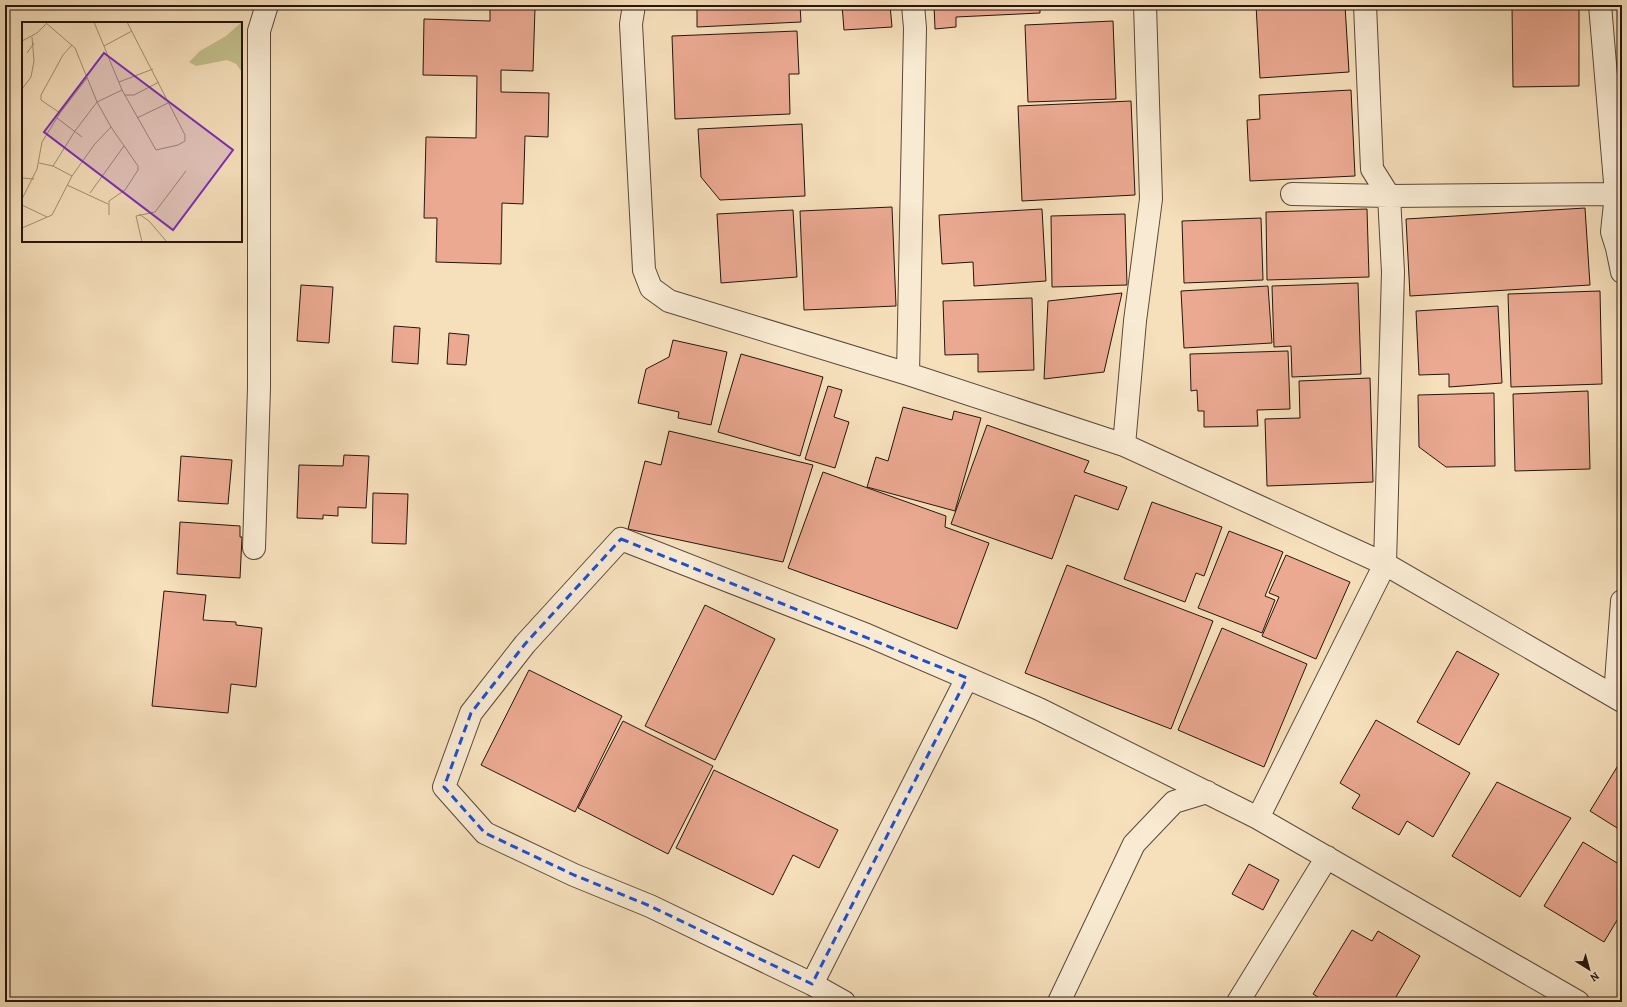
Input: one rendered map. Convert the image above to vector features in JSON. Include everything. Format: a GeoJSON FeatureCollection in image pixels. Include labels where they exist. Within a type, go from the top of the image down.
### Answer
{"type":"FeatureCollection","features":[{"type":"Feature","properties":{"kind":"street"},"geometry":{"type":"LineString","coordinates":[[254,548],[259,388],[259,31],[267,5]]}},
{"type":"Feature","properties":{"kind":"street"},"geometry":{"type":"LineString","coordinates":[[634,5],[631,24],[644,270],[651,288],[669,301],[908,374],[1124,445],[1385,564],[1618,698],[1622,601]]}},
{"type":"Feature","properties":{"kind":"street"},"geometry":{"type":"LineString","coordinates":[[908,374],[915,28],[913,5]]}},
{"type":"Feature","properties":{"kind":"street"},"geometry":{"type":"LineString","coordinates":[[1124,445],[1136,321],[1152,200],[1145,5]]}},
{"type":"Feature","properties":{"kind":"street"},"geometry":{"type":"LineString","coordinates":[[1258,818],[1385,564],[1393,272],[1389,196],[1372,169],[1365,5]]}},
{"type":"Feature","properties":{"kind":"street"},"geometry":{"type":"LineString","coordinates":[[1600,5],[1616,194],[1612,232],[1620,250],[1622,272]]}},
{"type":"Feature","properties":{"kind":"street"},"geometry":{"type":"LineString","coordinates":[[1292,194],[1389,196],[1616,194]]}},
{"type":"Feature","properties":{"kind":"street"},"geometry":{"type":"LineString","coordinates":[[844,1002],[812,984],[650,906],[574,875],[485,833],[444,787],[471,713],[525,644],[621,539],[867,635],[1039,709],[1258,818],[1578,1002]]}},
{"type":"Feature","properties":{"kind":"street"},"geometry":{"type":"LineString","coordinates":[[812,984],[967,678]]}},
{"type":"Feature","properties":{"kind":"street"},"geometry":{"type":"LineString","coordinates":[[1059,1002],[1134,844],[1174,802],[1208,792]]}},
{"type":"Feature","properties":{"kind":"street"},"geometry":{"type":"LineString","coordinates":[[1238,1002],[1327,858]]}},
{"type":"Feature","properties":{"kind":"highlighted area"},"geometry":{"type":"Polygon","coordinates":[[[621,539],[967,678],[812,984],[650,906],[574,875],[485,833],[444,787],[471,713],[525,644],[621,539]]]}},
{"type":"Feature","properties":{"kind":"building"},"geometry":{"type":"Polygon","coordinates":[[[697,5],[800,5],[801,22],[697,27],[697,5]]]}},
{"type":"Feature","properties":{"kind":"building"},"geometry":{"type":"Polygon","coordinates":[[[842,5],[890,5],[892,27],[844,30],[842,5]]]}},
{"type":"Feature","properties":{"kind":"building"},"geometry":{"type":"Polygon","coordinates":[[[934,5],[1040,5],[1040,13],[956,17],[956,27],[935,29],[934,5]]]}},
{"type":"Feature","properties":{"kind":"building"},"geometry":{"type":"Polygon","coordinates":[[[1043,5],[1115,5],[1115,7],[1043,9],[1043,5]]]}},
{"type":"Feature","properties":{"kind":"building"},"geometry":{"type":"Polygon","coordinates":[[[1256,5],[1345,5],[1349,72],[1260,78],[1256,5]]]}},
{"type":"Feature","properties":{"kind":"building"},"geometry":{"type":"Polygon","coordinates":[[[1512,5],[1579,5],[1579,86],[1513,87],[1512,5]]]}},
{"type":"Feature","properties":{"kind":"building"},"geometry":{"type":"Polygon","coordinates":[[[490,7],[535,8],[533,71],[501,70],[501,92],[549,93],[548,137],[525,136],[523,204],[502,203],[501,264],[436,262],[437,218],[424,218],[426,137],[476,138],[477,76],[423,75],[424,19],[490,21],[490,7]]]}},
{"type":"Feature","properties":{"kind":"building"},"geometry":{"type":"Polygon","coordinates":[[[1113,21],[1116,99],[1028,102],[1025,25],[1113,21]]]}},
{"type":"Feature","properties":{"kind":"building"},"geometry":{"type":"Polygon","coordinates":[[[797,31],[799,74],[789,74],[790,114],[675,119],[672,36],[797,31]]]}},
{"type":"Feature","properties":{"kind":"building"},"geometry":{"type":"Polygon","coordinates":[[[1351,90],[1355,176],[1250,181],[1247,120],[1260,119],[1259,95],[1351,90]]]}},
{"type":"Feature","properties":{"kind":"building"},"geometry":{"type":"Polygon","coordinates":[[[1131,101],[1135,195],[1022,201],[1018,106],[1131,101]]]}},
{"type":"Feature","properties":{"kind":"building"},"geometry":{"type":"Polygon","coordinates":[[[802,124],[805,196],[720,200],[701,177],[698,129],[802,124]]]}},
{"type":"Feature","properties":{"kind":"building"},"geometry":{"type":"Polygon","coordinates":[[[892,207],[896,306],[804,310],[800,211],[892,207]]]}},
{"type":"Feature","properties":{"kind":"building"},"geometry":{"type":"Polygon","coordinates":[[[1585,208],[1590,285],[1410,296],[1406,219],[1585,208]]]}},
{"type":"Feature","properties":{"kind":"building"},"geometry":{"type":"Polygon","coordinates":[[[1042,209],[1046,281],[974,286],[973,262],[942,264],[939,215],[1042,209]]]}},
{"type":"Feature","properties":{"kind":"building"},"geometry":{"type":"Polygon","coordinates":[[[1367,209],[1369,277],[1267,280],[1266,212],[1367,209]]]}},
{"type":"Feature","properties":{"kind":"building"},"geometry":{"type":"Polygon","coordinates":[[[793,210],[797,277],[721,283],[717,214],[793,210]]]}},
{"type":"Feature","properties":{"kind":"building"},"geometry":{"type":"Polygon","coordinates":[[[1125,214],[1127,285],[1052,287],[1051,216],[1125,214]]]}},
{"type":"Feature","properties":{"kind":"building"},"geometry":{"type":"Polygon","coordinates":[[[1261,218],[1263,280],[1184,283],[1182,221],[1261,218]]]}},
{"type":"Feature","properties":{"kind":"building"},"geometry":{"type":"Polygon","coordinates":[[[1358,283],[1361,374],[1292,377],[1291,346],[1274,347],[1272,286],[1358,283]]]}},
{"type":"Feature","properties":{"kind":"building"},"geometry":{"type":"Polygon","coordinates":[[[301,285],[333,287],[329,343],[297,341],[301,285]]]}},
{"type":"Feature","properties":{"kind":"building"},"geometry":{"type":"Polygon","coordinates":[[[1268,286],[1272,343],[1184,348],[1181,291],[1268,286]]]}},
{"type":"Feature","properties":{"kind":"building"},"geometry":{"type":"Polygon","coordinates":[[[1600,291],[1602,384],[1511,387],[1508,294],[1600,291]]]}},
{"type":"Feature","properties":{"kind":"building"},"geometry":{"type":"Polygon","coordinates":[[[1122,293],[1104,372],[1044,379],[1048,301],[1122,293]]]}},
{"type":"Feature","properties":{"kind":"building"},"geometry":{"type":"Polygon","coordinates":[[[1032,298],[1034,370],[978,372],[978,354],[945,355],[943,301],[1032,298]]]}},
{"type":"Feature","properties":{"kind":"building"},"geometry":{"type":"Polygon","coordinates":[[[1498,306],[1502,383],[1449,387],[1449,374],[1419,375],[1416,311],[1498,306]]]}},
{"type":"Feature","properties":{"kind":"building"},"geometry":{"type":"Polygon","coordinates":[[[394,326],[420,328],[418,364],[392,362],[394,326]]]}},
{"type":"Feature","properties":{"kind":"building"},"geometry":{"type":"Polygon","coordinates":[[[449,333],[469,335],[466,365],[447,364],[449,333]]]}},
{"type":"Feature","properties":{"kind":"building"},"geometry":{"type":"Polygon","coordinates":[[[673,340],[727,352],[711,425],[678,418],[679,412],[638,403],[646,369],[669,357],[673,340]]]}},
{"type":"Feature","properties":{"kind":"building"},"geometry":{"type":"Polygon","coordinates":[[[1288,351],[1290,409],[1257,410],[1258,426],[1204,427],[1204,411],[1198,411],[1197,390],[1191,391],[1190,354],[1288,351]]]}},
{"type":"Feature","properties":{"kind":"building"},"geometry":{"type":"Polygon","coordinates":[[[741,354],[823,377],[800,456],[718,432],[741,354]]]}},
{"type":"Feature","properties":{"kind":"building"},"geometry":{"type":"Polygon","coordinates":[[[1370,378],[1373,482],[1267,486],[1265,419],[1300,418],[1299,381],[1370,378]]]}},
{"type":"Feature","properties":{"kind":"building"},"geometry":{"type":"Polygon","coordinates":[[[828,386],[842,390],[834,417],[849,422],[835,468],[805,459],[828,386]]]}},
{"type":"Feature","properties":{"kind":"building"},"geometry":{"type":"Polygon","coordinates":[[[1588,391],[1590,469],[1515,471],[1513,394],[1588,391]]]}},
{"type":"Feature","properties":{"kind":"building"},"geometry":{"type":"Polygon","coordinates":[[[1494,393],[1495,466],[1446,467],[1419,447],[1418,395],[1494,393]]]}},
{"type":"Feature","properties":{"kind":"building"},"geometry":{"type":"Polygon","coordinates":[[[903,407],[952,420],[954,411],[981,418],[955,511],[867,487],[876,457],[888,461],[903,407]]]}},
{"type":"Feature","properties":{"kind":"building"},"geometry":{"type":"Polygon","coordinates":[[[987,425],[1089,461],[1084,472],[1127,487],[1118,510],[1075,495],[1052,559],[951,524],[987,425]]]}},
{"type":"Feature","properties":{"kind":"building"},"geometry":{"type":"Polygon","coordinates":[[[669,431],[813,465],[783,562],[628,529],[645,461],[661,465],[669,431]]]}},
{"type":"Feature","properties":{"kind":"building"},"geometry":{"type":"Polygon","coordinates":[[[344,455],[369,456],[366,508],[338,507],[338,516],[323,515],[323,519],[297,518],[299,465],[343,466],[344,455]]]}},
{"type":"Feature","properties":{"kind":"building"},"geometry":{"type":"Polygon","coordinates":[[[181,456],[232,460],[228,504],[178,501],[181,456]]]}},
{"type":"Feature","properties":{"kind":"building"},"geometry":{"type":"Polygon","coordinates":[[[823,472],[946,516],[945,527],[989,543],[957,629],[788,568],[823,472]]]}},
{"type":"Feature","properties":{"kind":"building"},"geometry":{"type":"Polygon","coordinates":[[[373,493],[408,494],[406,544],[372,543],[373,493]]]}},
{"type":"Feature","properties":{"kind":"building"},"geometry":{"type":"Polygon","coordinates":[[[1152,502],[1222,527],[1204,576],[1196,573],[1185,602],[1124,579],[1152,502]]]}},
{"type":"Feature","properties":{"kind":"building"},"geometry":{"type":"Polygon","coordinates":[[[180,522],[240,526],[240,537],[242,537],[240,578],[177,574],[180,522]]]}},
{"type":"Feature","properties":{"kind":"building"},"geometry":{"type":"Polygon","coordinates":[[[1229,531],[1283,552],[1265,596],[1275,600],[1262,633],[1198,608],[1229,531]]]}},
{"type":"Feature","properties":{"kind":"building"},"geometry":{"type":"Polygon","coordinates":[[[1286,555],[1350,582],[1316,659],[1262,636],[1279,597],[1269,593],[1286,555]]]}},
{"type":"Feature","properties":{"kind":"building"},"geometry":{"type":"Polygon","coordinates":[[[1067,565],[1213,621],[1171,729],[1025,673],[1067,565]]]}},
{"type":"Feature","properties":{"kind":"building"},"geometry":{"type":"Polygon","coordinates":[[[164,591],[206,595],[203,620],[236,622],[236,625],[262,628],[256,687],[231,684],[228,713],[152,706],[164,591]]]}},
{"type":"Feature","properties":{"kind":"building"},"geometry":{"type":"Polygon","coordinates":[[[705,605],[775,639],[715,760],[645,726],[705,605]]]}},
{"type":"Feature","properties":{"kind":"building"},"geometry":{"type":"Polygon","coordinates":[[[1222,628],[1307,664],[1264,767],[1178,730],[1222,628]]]}},
{"type":"Feature","properties":{"kind":"building"},"geometry":{"type":"Polygon","coordinates":[[[1457,651],[1499,674],[1459,745],[1417,722],[1457,651]]]}},
{"type":"Feature","properties":{"kind":"building"},"geometry":{"type":"Polygon","coordinates":[[[529,670],[622,716],[575,812],[481,765],[529,670]]]}},
{"type":"Feature","properties":{"kind":"building"},"geometry":{"type":"Polygon","coordinates":[[[1376,720],[1470,773],[1433,837],[1407,821],[1399,835],[1352,808],[1360,795],[1340,783],[1376,720]]]}},
{"type":"Feature","properties":{"kind":"building"},"geometry":{"type":"Polygon","coordinates":[[[623,721],[713,766],[668,854],[578,808],[623,721]]]}},
{"type":"Feature","properties":{"kind":"building"},"geometry":{"type":"Polygon","coordinates":[[[1622,759],[1622,831],[1590,811],[1622,759]]]}},
{"type":"Feature","properties":{"kind":"building"},"geometry":{"type":"Polygon","coordinates":[[[714,770],[838,830],[819,868],[793,855],[773,895],[676,848],[714,770]]]}},
{"type":"Feature","properties":{"kind":"building"},"geometry":{"type":"Polygon","coordinates":[[[1497,782],[1571,818],[1520,897],[1452,856],[1497,782]]]}},
{"type":"Feature","properties":{"kind":"building"},"geometry":{"type":"Polygon","coordinates":[[[1583,842],[1622,866],[1622,912],[1604,942],[1544,906],[1583,842]]]}},
{"type":"Feature","properties":{"kind":"building"},"geometry":{"type":"Polygon","coordinates":[[[1249,864],[1279,880],[1263,910],[1232,894],[1249,864]]]}},
{"type":"Feature","properties":{"kind":"building"},"geometry":{"type":"Polygon","coordinates":[[[1352,930],[1372,941],[1378,931],[1420,956],[1393,1002],[1326,1002],[1313,994],[1352,930]]]}}]}
